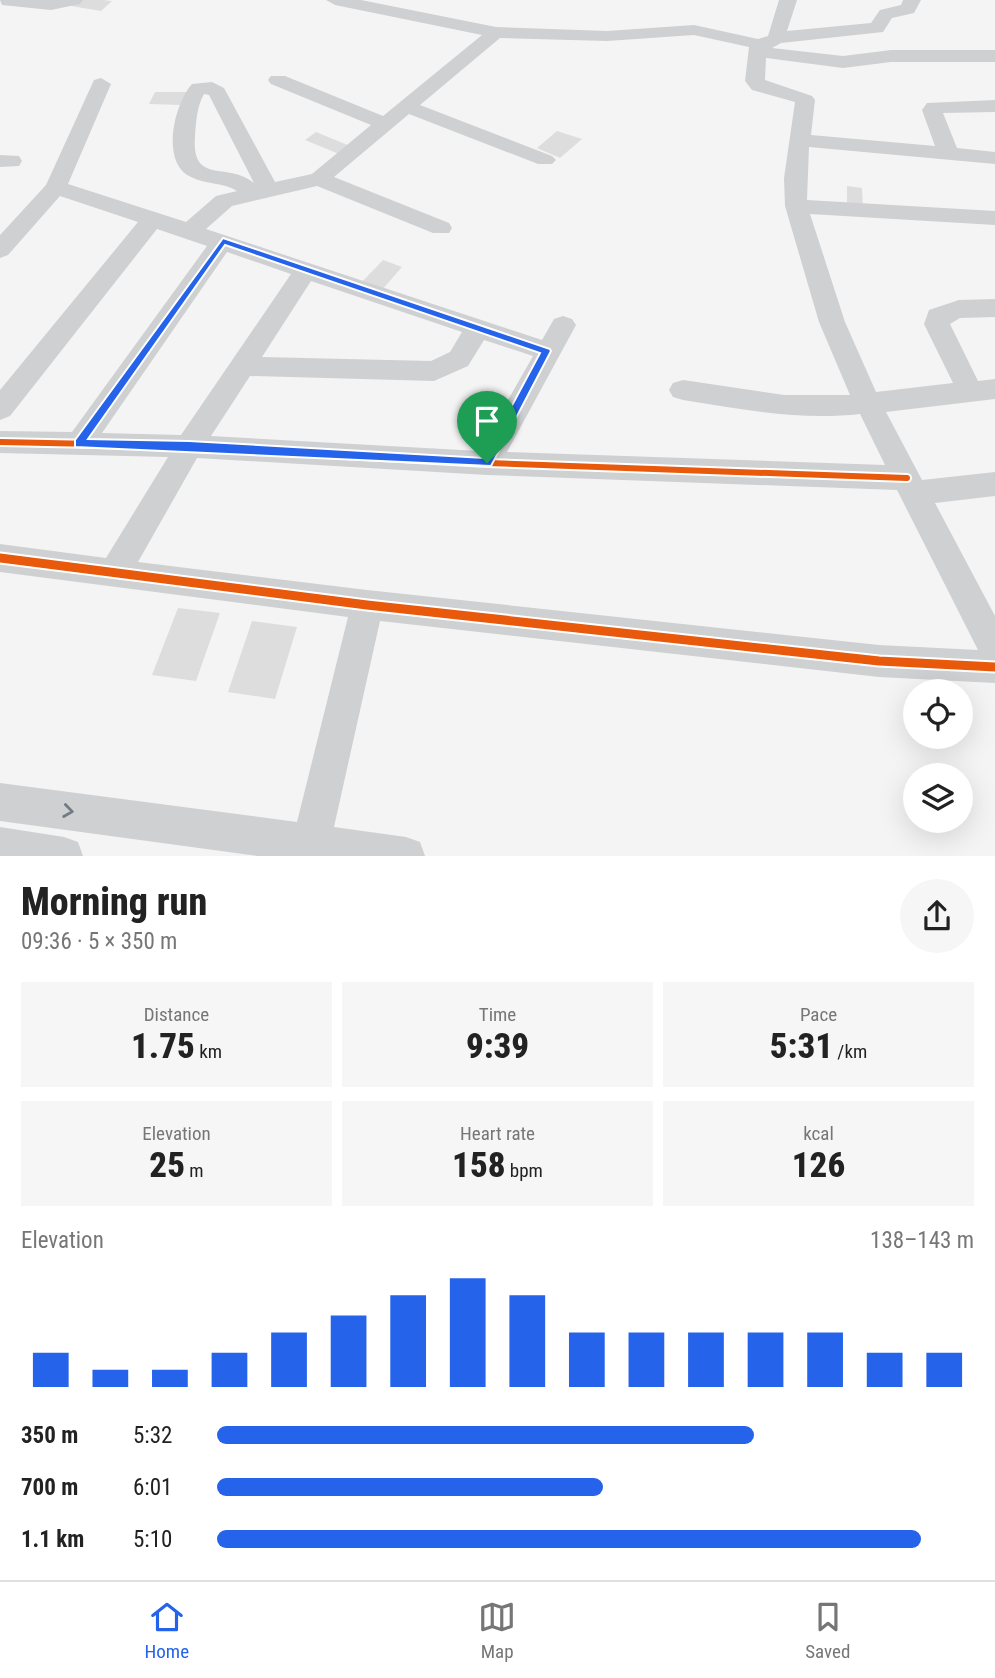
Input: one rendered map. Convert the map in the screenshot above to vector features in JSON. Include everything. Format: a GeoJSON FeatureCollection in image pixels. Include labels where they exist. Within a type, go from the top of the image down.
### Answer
{"type":"FeatureCollection","features":[{"type":"Feature","properties":{"kind":"street"},"geometry":{"type":"LineString","coordinates":[[2,0],[41,5],[74,0]]}},
{"type":"Feature","properties":{"kind":"street"},"geometry":{"type":"LineString","coordinates":[[335,0],[496,32],[564,32],[607,36],[694,30],[843,62],[891,56],[995,56]]}},
{"type":"Feature","properties":{"kind":"street"},"geometry":{"type":"LineString","coordinates":[[788,0],[764,45],[755,81],[759,86],[794,94],[804,100],[795,178],[796,206],[832,322],[910,485],[990,630]]}},
{"type":"Feature","properties":{"kind":"street"},"geometry":{"type":"LineString","coordinates":[[764,45],[877,28],[886,14],[908,9],[912,0]]}},
{"type":"Feature","properties":{"kind":"street"},"geometry":{"type":"LineString","coordinates":[[191,230],[224,201],[319,179],[496,32]]}},
{"type":"Feature","properties":{"kind":"street"},"geometry":{"type":"LineString","coordinates":[[278,80],[385,124]]}},
{"type":"Feature","properties":{"kind":"street"},"geometry":{"type":"LineString","coordinates":[[0,250],[56,187],[101,84]]}},
{"type":"Feature","properties":{"kind":"street"},"geometry":{"type":"LineString","coordinates":[[199,88],[212,88],[217,92],[260,192],[194,170],[183,156],[182,146],[191,100],[199,88]]}},
{"type":"Feature","properties":{"kind":"street"},"geometry":{"type":"LineString","coordinates":[[406,106],[545,160]]}},
{"type":"Feature","properties":{"kind":"street"},"geometry":{"type":"LineString","coordinates":[[949,155],[932,110],[934,107],[995,106]]}},
{"type":"Feature","properties":{"kind":"street"},"geometry":{"type":"LineString","coordinates":[[800,140],[995,158]]}},
{"type":"Feature","properties":{"kind":"street"},"geometry":{"type":"LineString","coordinates":[[319,179],[441,228]]}},
{"type":"Feature","properties":{"kind":"street"},"geometry":{"type":"LineString","coordinates":[[56,187],[546,351]]}},
{"type":"Feature","properties":{"kind":"street"},"geometry":{"type":"LineString","coordinates":[[796,206],[995,218]]}},
{"type":"Feature","properties":{"kind":"street"},"geometry":{"type":"LineString","coordinates":[[0,409],[153,218]]}},
{"type":"Feature","properties":{"kind":"street"},"geometry":{"type":"LineString","coordinates":[[79,444],[223,241]]}},
{"type":"Feature","properties":{"kind":"street"},"geometry":{"type":"LineString","coordinates":[[115,572],[189,446],[306,270]]}},
{"type":"Feature","properties":{"kind":"street"},"geometry":{"type":"LineString","coordinates":[[683,390],[796,406],[869,404],[982,390],[937,324],[938,316],[959,309],[995,308]]}},
{"type":"Feature","properties":{"kind":"street"},"geometry":{"type":"LineString","coordinates":[[487,463],[546,351],[563,325]]}},
{"type":"Feature","properties":{"kind":"street"},"geometry":{"type":"LineString","coordinates":[[242,366],[435,371],[449,367],[459,359],[478,328]]}},
{"type":"Feature","properties":{"kind":"street"},"geometry":{"type":"LineString","coordinates":[[0,442],[189,446],[910,485],[995,484]]}},
{"type":"Feature","properties":{"kind":"street"},"geometry":{"type":"LineString","coordinates":[[0,558],[367,605],[879,661],[995,667]]}},
{"type":"Feature","properties":{"kind":"street"},"geometry":{"type":"LineString","coordinates":[[309,849],[367,605]]}},
{"type":"Feature","properties":{"kind":"street"},"geometry":{"type":"LineString","coordinates":[[0,802],[309,849],[406,856]]}},
{"type":"Feature","properties":{"kind":"street"},"geometry":{"type":"LineString","coordinates":[[0,846],[64,856]]}},
{"type":"Feature","properties":{"kind":"building"},"geometry":{"type":"Polygon","coordinates":[[[78,0],[112,1],[101,11],[71,6],[78,0]]]}},
{"type":"Feature","properties":{"kind":"building"},"geometry":{"type":"Polygon","coordinates":[[[155,92],[187,92],[182,105],[149,104],[155,92]]]}},
{"type":"Feature","properties":{"kind":"building"},"geometry":{"type":"Polygon","coordinates":[[[557,131],[582,139],[560,158],[537,148],[557,131]]]}},
{"type":"Feature","properties":{"kind":"building"},"geometry":{"type":"Polygon","coordinates":[[[316,132],[350,146],[339,154],[305,140],[316,132]]]}},
{"type":"Feature","properties":{"kind":"building"},"geometry":{"type":"Polygon","coordinates":[[[847,186],[862,188],[863,211],[847,208],[847,186]]]}},
{"type":"Feature","properties":{"kind":"building"},"geometry":{"type":"Polygon","coordinates":[[[383,260],[402,267],[381,291],[361,283],[383,260]]]}},
{"type":"Feature","properties":{"kind":"building"},"geometry":{"type":"Polygon","coordinates":[[[178,608],[220,613],[196,681],[152,675],[178,608]]]}},
{"type":"Feature","properties":{"kind":"building"},"geometry":{"type":"Polygon","coordinates":[[[252,621],[297,627],[275,699],[228,692],[252,621]]]}},
{"type":"Feature","properties":{"kind":"cycle path"},"geometry":{"type":"LineString","coordinates":[[0,442],[189,446],[487,463],[907,478]]}},
{"type":"Feature","properties":{"kind":"cycle path"},"geometry":{"type":"LineString","coordinates":[[0,558],[367,605],[879,661],[995,667]]}},
{"type":"Feature","properties":{"kind":"route"},"geometry":{"type":"LineString","coordinates":[[223,241],[546,351],[487,463],[189,446],[79,444],[223,241]]}}]}
